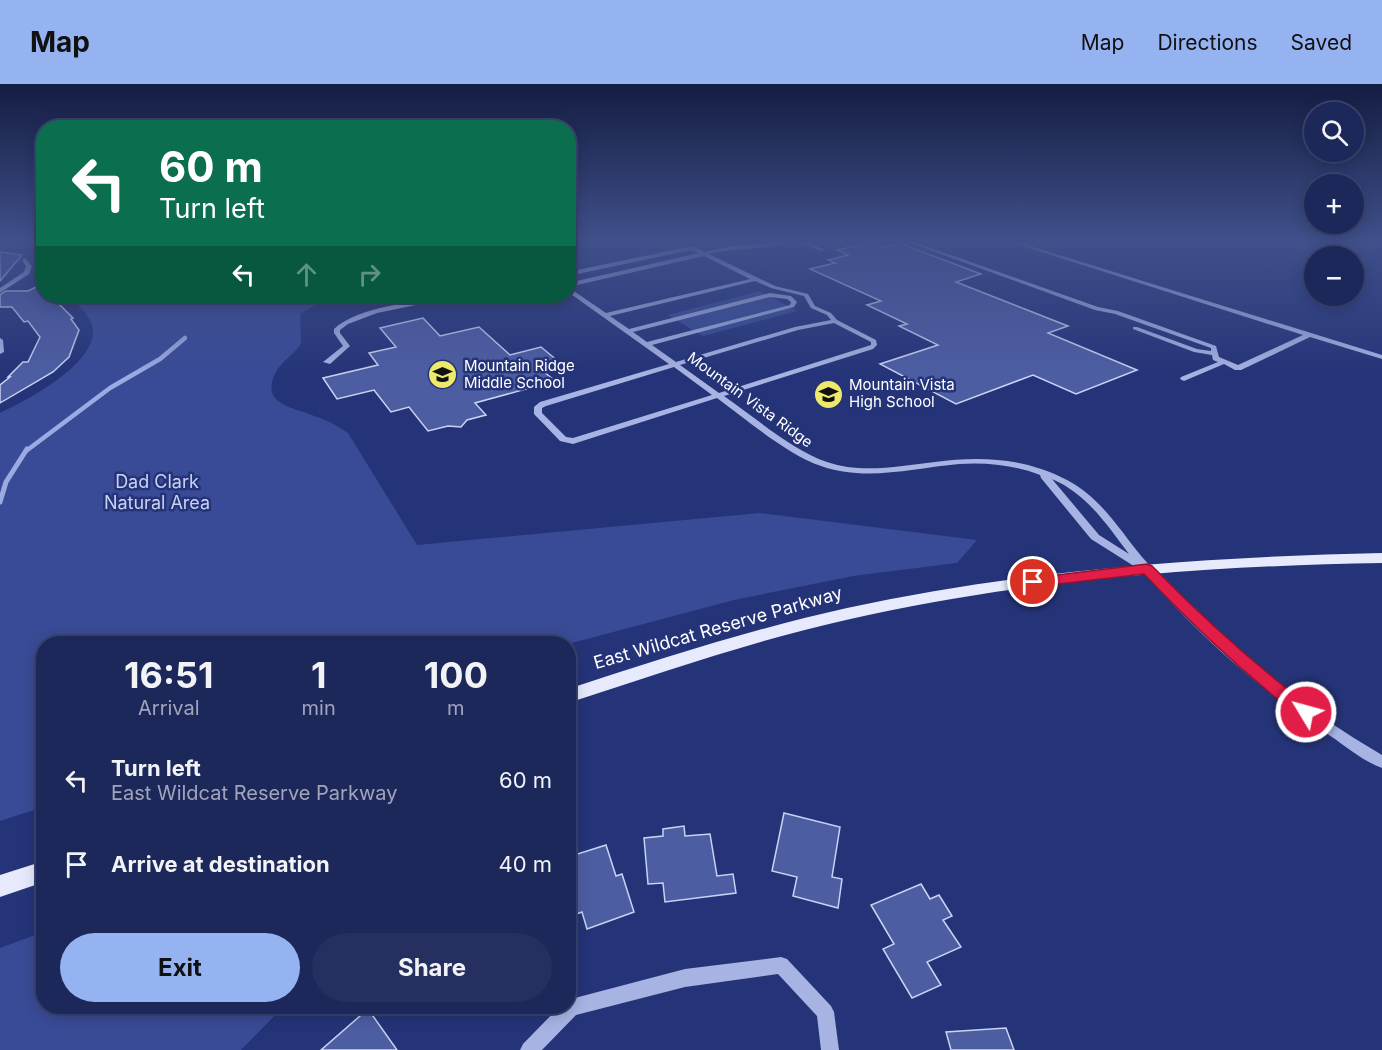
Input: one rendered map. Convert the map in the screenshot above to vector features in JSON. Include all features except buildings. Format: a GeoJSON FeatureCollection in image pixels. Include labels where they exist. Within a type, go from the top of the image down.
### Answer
{"type":"FeatureCollection","features":[{"type":"Feature","properties":{"kind":"main road","name":"East Wildcat Reserve Parkway"},"geometry":{"type":"LineString","coordinates":[[576,693],[709,650],[847,614],[1014,585],[1218,562],[1382,558]]}},
{"type":"Feature","properties":{"kind":"main road"},"geometry":{"type":"LineString","coordinates":[[0,886],[36,875]]}},
{"type":"Feature","properties":{"kind":"street"},"geometry":{"type":"LineString","coordinates":[[606,315],[731,285]]}},
{"type":"Feature","properties":{"kind":"street"},"geometry":{"type":"LineString","coordinates":[[767,285],[806,295],[813,307],[874,341],[874,345],[871,348],[719,397],[573,441],[563,439],[538,414],[538,407],[543,404],[797,328],[835,321]]}},
{"type":"Feature","properties":{"kind":"street"},"geometry":{"type":"LineString","coordinates":[[1030,285],[1097,309],[1116,312],[1214,347],[1213,353]]}},
{"type":"Feature","properties":{"kind":"street"},"geometry":{"type":"LineString","coordinates":[[1152,285],[1382,357]]}},
{"type":"Feature","properties":{"kind":"street"},"geometry":{"type":"LineString","coordinates":[[626,329],[773,288]]}},
{"type":"Feature","properties":{"kind":"street","name":"Mountain Vista Ridge"},"geometry":{"type":"LineString","coordinates":[[576,293],[677,364],[719,397],[802,455],[821,465],[842,471],[866,472],[947,462],[985,461],[1015,464],[1073,487],[1090,502],[1147,569]]}},
{"type":"Feature","properties":{"kind":"street"},"geometry":{"type":"LineString","coordinates":[[626,329],[770,294],[789,297],[794,302],[792,306],[648,344]]}},
{"type":"Feature","properties":{"kind":"street"},"geometry":{"type":"LineString","coordinates":[[327,362],[347,346],[337,333],[337,329],[346,322],[362,316],[424,303]]}},
{"type":"Feature","properties":{"kind":"street"},"geometry":{"type":"LineString","coordinates":[[1135,328],[1196,351],[1213,353],[1223,362],[1238,368],[1310,334]]}},
{"type":"Feature","properties":{"kind":"street"},"geometry":{"type":"LineString","coordinates":[[0,340],[0,352]]}},
{"type":"Feature","properties":{"kind":"street"},"geometry":{"type":"LineString","coordinates":[[1184,379],[1223,362]]}},
{"type":"Feature","properties":{"kind":"street"},"geometry":{"type":"LineString","coordinates":[[1042,473],[1095,537],[1147,569],[1195,619],[1254,673],[1324,726],[1382,762]]}},
{"type":"Feature","properties":{"kind":"street"},"geometry":{"type":"LineString","coordinates":[[576,1007],[685,978],[781,965],[825,1012],[830,1050]]}},
{"type":"Feature","properties":{"kind":"street"},"geometry":{"type":"LineString","coordinates":[[529,1050],[565,1014]]}},
{"type":"Feature","properties":{"kind":"green space"},"geometry":{"type":"Polygon","coordinates":[[[760,291],[797,311],[703,336],[668,315],[760,291]]]}},
{"type":"Feature","properties":{"kind":"green space","name":"Dad Clark Natural Area"},"geometry":{"type":"Polygon","coordinates":[[[76,303],[324,303],[317,304],[300,314],[301,344],[276,372],[272,382],[274,397],[286,406],[324,420],[348,433],[417,545],[760,513],[977,540],[957,563],[853,576],[734,600],[576,642],[576,636],[36,636],[36,809],[0,821],[0,413],[41,391],[71,369],[90,344],[93,331],[89,318],[76,303]]]}},
{"type":"Feature","properties":{"kind":"green space"},"geometry":{"type":"Polygon","coordinates":[[[36,935],[36,1014],[276,1014],[241,1050],[0,1050],[0,948],[36,935]]]}},
{"type":"Feature","properties":{"kind":"waterway"},"geometry":{"type":"LineString","coordinates":[[26,451],[110,388],[160,359],[185,338]]}},
{"type":"Feature","properties":{"kind":"waterway"},"geometry":{"type":"LineString","coordinates":[[0,502],[6,482],[27,449]]}},
{"type":"Feature","properties":{"kind":"place","name":"Mountain Ridge Middle School"},"geometry":{"type":"Point","coordinates":[443,375]}},
{"type":"Feature","properties":{"kind":"place","name":"Mountain Vista High School"},"geometry":{"type":"Point","coordinates":[828,394]}},
{"type":"Feature","properties":{"kind":"route"},"geometry":{"type":"LineString","coordinates":[[1033,582],[1147,569],[1195,619],[1254,673],[1306,712]]}}]}
